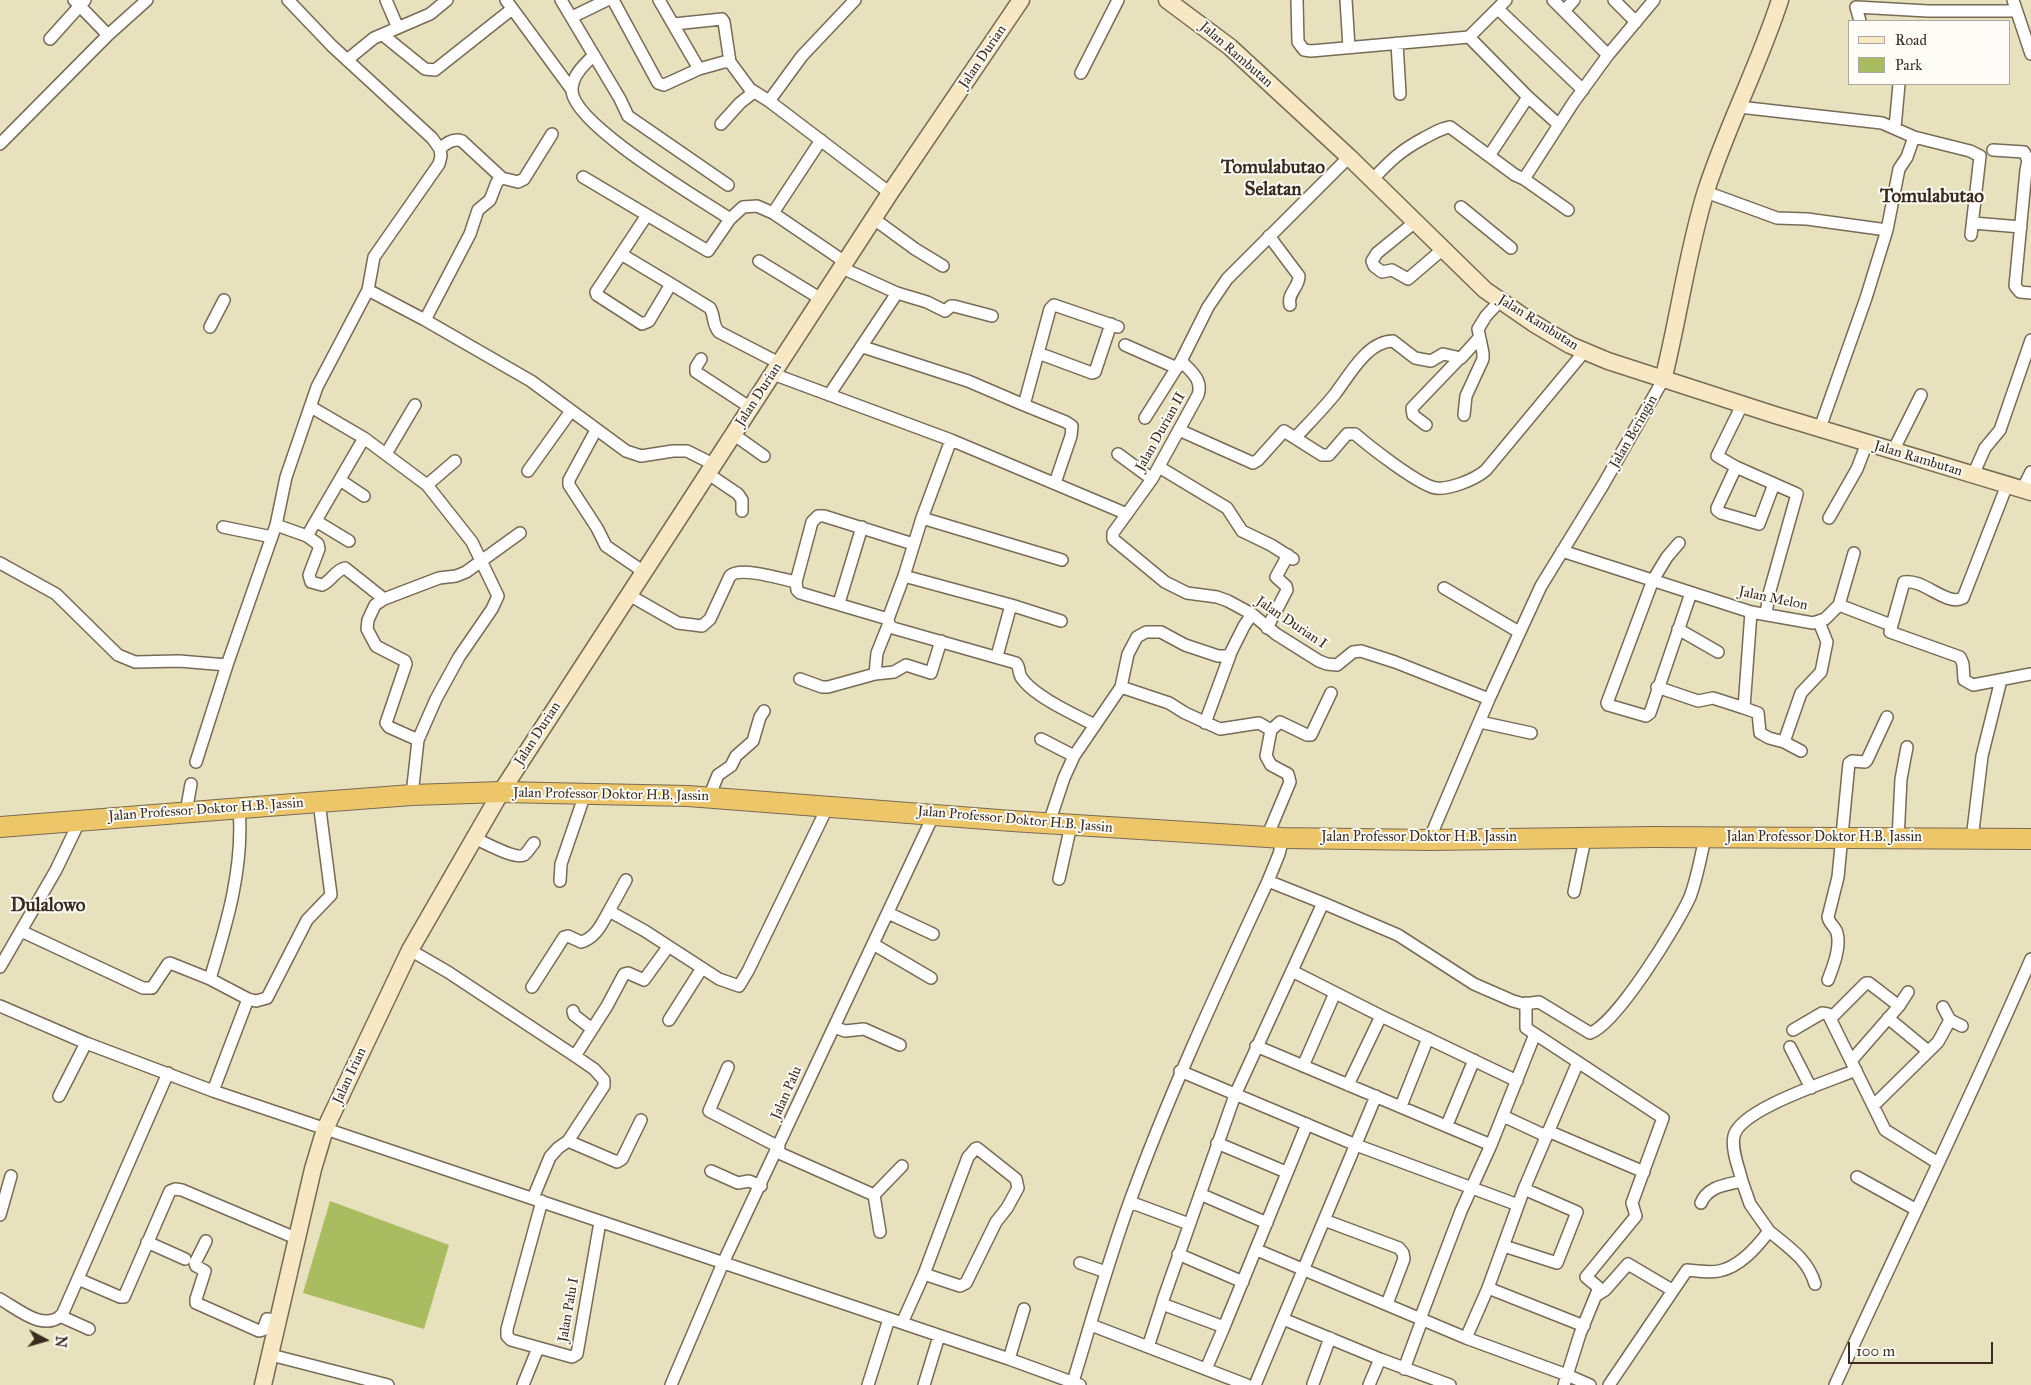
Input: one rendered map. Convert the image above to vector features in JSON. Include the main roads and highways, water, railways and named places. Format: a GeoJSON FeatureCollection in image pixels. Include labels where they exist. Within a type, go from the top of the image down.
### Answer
{"type":"FeatureCollection","features":[{"type":"Feature","properties":{"kind":"highway","name":"Jalan Professor Doktor H.B. Jassin"},"geometry":{"type":"LineString","coordinates":[[0,827],[412,795],[501,792],[709,797],[1071,825],[1275,837],[1430,840],[1705,837],[2031,839]]}},
{"type":"Feature","properties":{"kind":"district","name":"Tomulabutao Selatan"},"geometry":{"type":"Point","coordinates":[1273,179]}},
{"type":"Feature","properties":{"kind":"district","name":"Tomulabutao"},"geometry":{"type":"Point","coordinates":[1932,197]}},
{"type":"Feature","properties":{"kind":"district","name":"Dulalowo"},"geometry":{"type":"Point","coordinates":[48,906]}}]}
